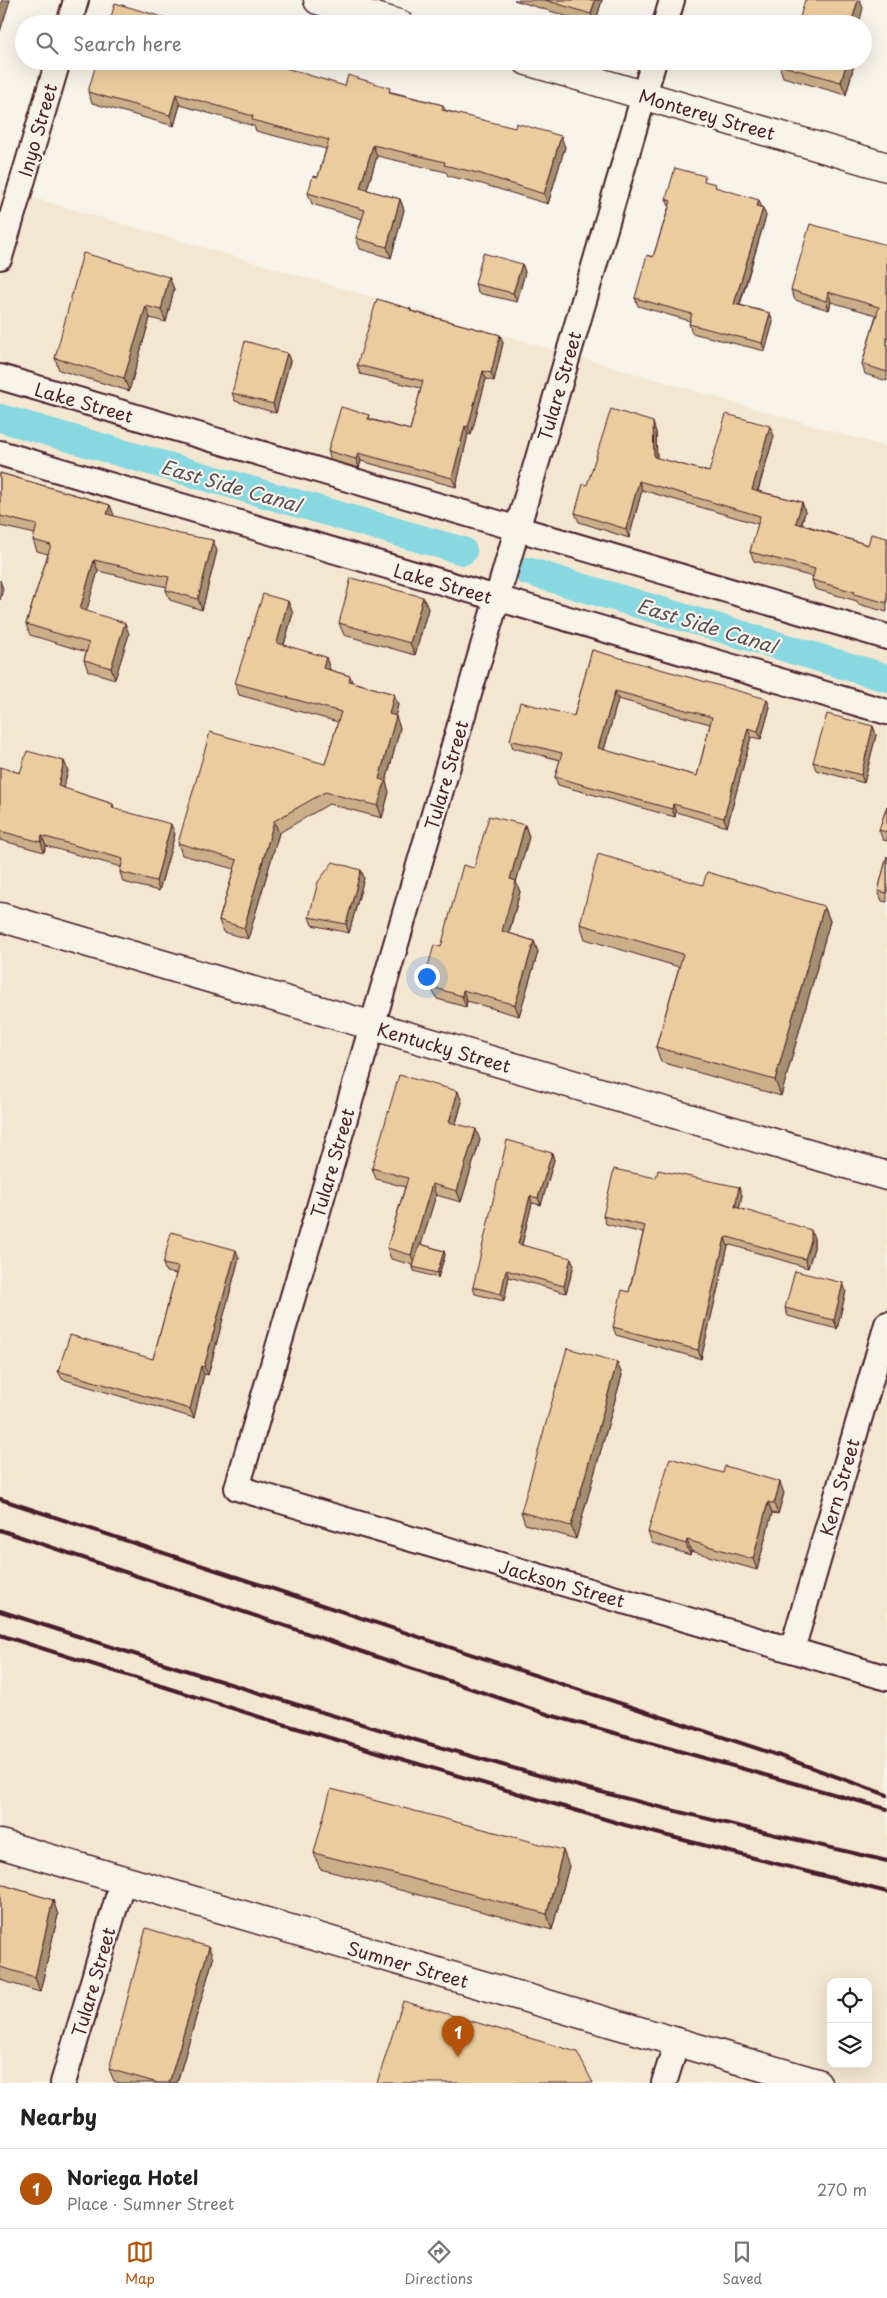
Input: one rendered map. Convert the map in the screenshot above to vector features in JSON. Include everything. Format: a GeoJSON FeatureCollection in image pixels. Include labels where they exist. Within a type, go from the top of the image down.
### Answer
{"type":"FeatureCollection","features":[{"type":"Feature","properties":{"kind":"street"},"geometry":{"type":"LineString","coordinates":[[72,15],[76,0]]}},
{"type":"Feature","properties":{"kind":"street"},"geometry":{"type":"LineString","coordinates":[[318,0],[369,15]]}},
{"type":"Feature","properties":{"kind":"street"},"geometry":{"type":"LineString","coordinates":[[668,15],[672,0]]}},
{"type":"Feature","properties":{"kind":"street","name":"Inyo Street"},"geometry":{"type":"LineString","coordinates":[[0,257],[55,70]]}},
{"type":"Feature","properties":{"kind":"street","name":"Monterey Street"},"geometry":{"type":"LineString","coordinates":[[557,70],[887,167]]}},
{"type":"Feature","properties":{"kind":"street","name":"Tulare Street"},"geometry":{"type":"LineString","coordinates":[[237,1488],[651,70]]}},
{"type":"Feature","properties":{"kind":"street","name":"Lake Street"},"geometry":{"type":"LineString","coordinates":[[0,377],[887,637]]}},
{"type":"Feature","properties":{"kind":"street","name":"Lake Street"},"geometry":{"type":"LineString","coordinates":[[0,453],[887,712]]}},
{"type":"Feature","properties":{"kind":"street","name":"Kentucky Street"},"geometry":{"type":"LineString","coordinates":[[0,917],[887,1176]]}},
{"type":"Feature","properties":{"kind":"street","name":"Kern Street"},"geometry":{"type":"LineString","coordinates":[[792,1650],[887,1324]]}},
{"type":"Feature","properties":{"kind":"street","name":"Jackson Street"},"geometry":{"type":"LineString","coordinates":[[237,1488],[887,1678]]}},
{"type":"Feature","properties":{"kind":"street","name":"Sumner Street"},"geometry":{"type":"LineString","coordinates":[[0,1844],[817,2083]]}},
{"type":"Feature","properties":{"kind":"street","name":"Tulare Street"},"geometry":{"type":"LineString","coordinates":[[63,2083],[123,1880]]}},
{"type":"Feature","properties":{"kind":"street"},"geometry":{"type":"LineString","coordinates":[[664,2083],[677,2042]]}},
{"type":"Feature","properties":{"kind":"shaded area"},"geometry":{"type":"Polygon","coordinates":[[[0,188],[887,447],[887,2083],[0,2083],[0,188]]]}},
{"type":"Feature","properties":{"kind":"building"},"geometry":{"type":"Polygon","coordinates":[[[545,0],[595,0],[591,14],[545,0]]]}},
{"type":"Feature","properties":{"kind":"building"},"geometry":{"type":"Polygon","coordinates":[[[805,0],[858,0],[854,15],[801,15],[805,0]]]}},
{"type":"Feature","properties":{"kind":"building"},"geometry":{"type":"Polygon","coordinates":[[[115,3],[156,15],[112,15],[115,3]]]}},
{"type":"Feature","properties":{"kind":"building"},"geometry":{"type":"Polygon","coordinates":[[[94,70],[292,70],[345,86],[348,75],[390,88],[389,92],[443,105],[442,110],[515,128],[516,123],[561,136],[544,194],[478,173],[444,165],[445,162],[373,145],[360,188],[400,199],[387,247],[356,238],[365,210],[308,193],[313,176],[318,177],[329,140],[252,120],[253,116],[176,94],[170,115],[88,92],[94,70]]]}},
{"type":"Feature","properties":{"kind":"building"},"geometry":{"type":"Polygon","coordinates":[[[797,70],[844,70],[841,82],[797,70]]]}},
{"type":"Feature","properties":{"kind":"building"},"geometry":{"type":"Polygon","coordinates":[[[675,168],[705,176],[704,181],[716,184],[715,187],[759,200],[757,206],[763,208],[734,304],[770,313],[762,343],[689,324],[692,314],[635,298],[647,255],[653,257],[671,201],[666,199],[675,168]]]}},
{"type":"Feature","properties":{"kind":"building"},"geometry":{"type":"Polygon","coordinates":[[[810,224],[887,245],[887,372],[862,364],[879,307],[828,292],[826,301],[791,290],[810,224]]]}},
{"type":"Feature","properties":{"kind":"building"},"geometry":{"type":"Polygon","coordinates":[[[83,253],[169,277],[161,310],[146,306],[124,378],[55,358],[83,253]]]}},
{"type":"Feature","properties":{"kind":"building"},"geometry":{"type":"Polygon","coordinates":[[[483,253],[522,264],[513,293],[475,284],[483,253]]]}},
{"type":"Feature","properties":{"kind":"building"},"geometry":{"type":"Polygon","coordinates":[[[377,299],[411,309],[410,311],[500,335],[491,373],[483,371],[468,427],[465,426],[452,478],[358,453],[356,459],[328,451],[341,407],[369,415],[368,419],[410,430],[423,381],[357,365],[377,299]]]}},
{"type":"Feature","properties":{"kind":"building"},"geometry":{"type":"Polygon","coordinates":[[[245,341],[287,353],[273,404],[232,393],[245,341]]]}},
{"type":"Feature","properties":{"kind":"building"},"geometry":{"type":"Polygon","coordinates":[[[611,409],[653,422],[654,457],[709,472],[726,414],[770,426],[752,490],[802,502],[796,523],[868,545],[871,534],[887,538],[887,603],[812,580],[815,569],[750,552],[760,516],[639,481],[626,529],[575,513],[583,484],[587,485],[611,409]]]}},
{"type":"Feature","properties":{"kind":"building"},"geometry":{"type":"Polygon","coordinates":[[[0,473],[110,505],[107,514],[180,534],[213,540],[198,599],[166,590],[169,577],[94,560],[80,609],[125,623],[111,668],[84,660],[89,643],[26,624],[51,545],[33,540],[37,525],[0,516],[0,473]]]}},
{"type":"Feature","properties":{"kind":"building"},"geometry":{"type":"Polygon","coordinates":[[[351,578],[423,597],[410,643],[339,623],[351,578]]]}},
{"type":"Feature","properties":{"kind":"building"},"geometry":{"type":"Polygon","coordinates":[[[263,594],[288,601],[277,643],[326,657],[323,668],[350,676],[349,681],[394,694],[389,714],[396,716],[379,779],[385,781],[378,806],[325,792],[274,821],[244,928],[219,920],[237,860],[178,843],[210,732],[325,764],[341,712],[235,683],[263,594]]]}},
{"type":"Feature","properties":{"kind":"building"},"geometry":{"type":"Polygon","coordinates":[[[592,650],[767,699],[758,731],[748,728],[724,818],[673,804],[672,809],[555,777],[562,753],[510,740],[520,702],[574,716],[592,650]],[[615,691],[598,748],[697,776],[712,717],[615,691]]]}},
{"type":"Feature","properties":{"kind":"building"},"geometry":{"type":"Polygon","coordinates":[[[827,714],[873,726],[861,775],[813,762],[827,714]]]}},
{"type":"Feature","properties":{"kind":"building"},"geometry":{"type":"Polygon","coordinates":[[[27,751],[64,761],[58,786],[113,804],[112,808],[171,824],[156,881],[120,872],[123,859],[42,836],[41,842],[0,831],[0,767],[20,773],[27,751]]]}},
{"type":"Feature","properties":{"kind":"building"},"geometry":{"type":"Polygon","coordinates":[[[887,806],[887,832],[879,830],[887,806]]]}},
{"type":"Feature","properties":{"kind":"building"},"geometry":{"type":"Polygon","coordinates":[[[489,816],[525,825],[510,879],[516,881],[502,931],[534,941],[515,1005],[463,990],[462,996],[432,987],[426,974],[434,945],[441,947],[463,865],[474,868],[489,816]]]}},
{"type":"Feature","properties":{"kind":"building"},"geometry":{"type":"Polygon","coordinates":[[[598,854],[703,885],[707,872],[824,906],[775,1080],[656,1047],[683,954],[580,924],[598,854]]]}},
{"type":"Feature","properties":{"kind":"building"},"geometry":{"type":"Polygon","coordinates":[[[887,856],[887,893],[878,891],[887,856]]]}},
{"type":"Feature","properties":{"kind":"building"},"geometry":{"type":"Polygon","coordinates":[[[333,862],[361,870],[346,924],[309,917],[318,882],[333,862]]]}},
{"type":"Feature","properties":{"kind":"building"},"geometry":{"type":"Polygon","coordinates":[[[399,1075],[458,1091],[449,1122],[476,1129],[457,1191],[432,1184],[411,1255],[387,1248],[408,1178],[372,1168],[399,1075]]]}},
{"type":"Feature","properties":{"kind":"building"},"geometry":{"type":"Polygon","coordinates":[[[507,1140],[552,1153],[538,1198],[530,1196],[518,1244],[571,1258],[564,1286],[506,1270],[501,1294],[473,1287],[507,1140]]]}},
{"type":"Feature","properties":{"kind":"building"},"geometry":{"type":"Polygon","coordinates":[[[614,1169],[656,1178],[658,1170],[739,1187],[735,1207],[811,1230],[811,1240],[805,1259],[728,1237],[725,1238],[698,1350],[613,1327],[622,1290],[629,1292],[645,1226],[603,1216],[614,1169]]]}},
{"type":"Feature","properties":{"kind":"building"},"geometry":{"type":"Polygon","coordinates":[[[171,1232],[236,1250],[204,1367],[201,1366],[190,1409],[58,1371],[70,1335],[153,1359],[178,1267],[163,1264],[171,1232]]]}},
{"type":"Feature","properties":{"kind":"building"},"geometry":{"type":"Polygon","coordinates":[[[420,1244],[444,1251],[437,1273],[413,1267],[420,1244]]]}},
{"type":"Feature","properties":{"kind":"building"},"geometry":{"type":"Polygon","coordinates":[[[795,1271],[843,1283],[834,1320],[785,1308],[795,1271]]]}},
{"type":"Feature","properties":{"kind":"building"},"geometry":{"type":"Polygon","coordinates":[[[567,1348],[617,1362],[571,1526],[521,1512],[567,1348]]]}},
{"type":"Feature","properties":{"kind":"building"},"geometry":{"type":"Polygon","coordinates":[[[670,1458],[723,1473],[725,1466],[780,1482],[774,1504],[768,1502],[753,1559],[687,1540],[686,1544],[648,1532],[670,1458]]]}},
{"type":"Feature","properties":{"kind":"building"},"geometry":{"type":"Polygon","coordinates":[[[331,1789],[563,1850],[547,1914],[314,1853],[331,1789]]]}},
{"type":"Feature","properties":{"kind":"building"},"geometry":{"type":"Polygon","coordinates":[[[0,1884],[53,1900],[35,1977],[0,1967],[0,1884]]]}},
{"type":"Feature","properties":{"kind":"building"},"geometry":{"type":"Polygon","coordinates":[[[146,1928],[209,1947],[169,2083],[158,2083],[109,2069],[146,1928]]]}},
{"type":"Feature","properties":{"kind":"building"},"geometry":{"type":"Polygon","coordinates":[[[403,2001],[577,2052],[593,2083],[377,2083],[403,2001]]]}},
{"type":"Feature","properties":{"kind":"waterway","name":"East Side Canal"},"geometry":{"type":"LineString","coordinates":[[0,418],[463,551]]}},
{"type":"Feature","properties":{"kind":"waterway","name":"East Side Canal"},"geometry":{"type":"LineString","coordinates":[[527,571],[887,678]]}},
{"type":"Feature","properties":{"kind":"railway"},"geometry":{"type":"LineString","coordinates":[[0,1499],[777,1755],[887,1795]]}},
{"type":"Feature","properties":{"kind":"railway"},"geometry":{"type":"LineString","coordinates":[[0,1530],[550,1715],[887,1809]]}},
{"type":"Feature","properties":{"kind":"railway"},"geometry":{"type":"LineString","coordinates":[[0,1611],[307,1708],[541,1776],[689,1814],[887,1861]]}},
{"type":"Feature","properties":{"kind":"railway"},"geometry":{"type":"LineString","coordinates":[[0,1635],[266,1719],[625,1825],[887,1892]]}},
{"type":"Feature","properties":{"kind":"place","name":"Noriega Hotel"},"geometry":{"type":"Point","coordinates":[458,2057]}}]}
